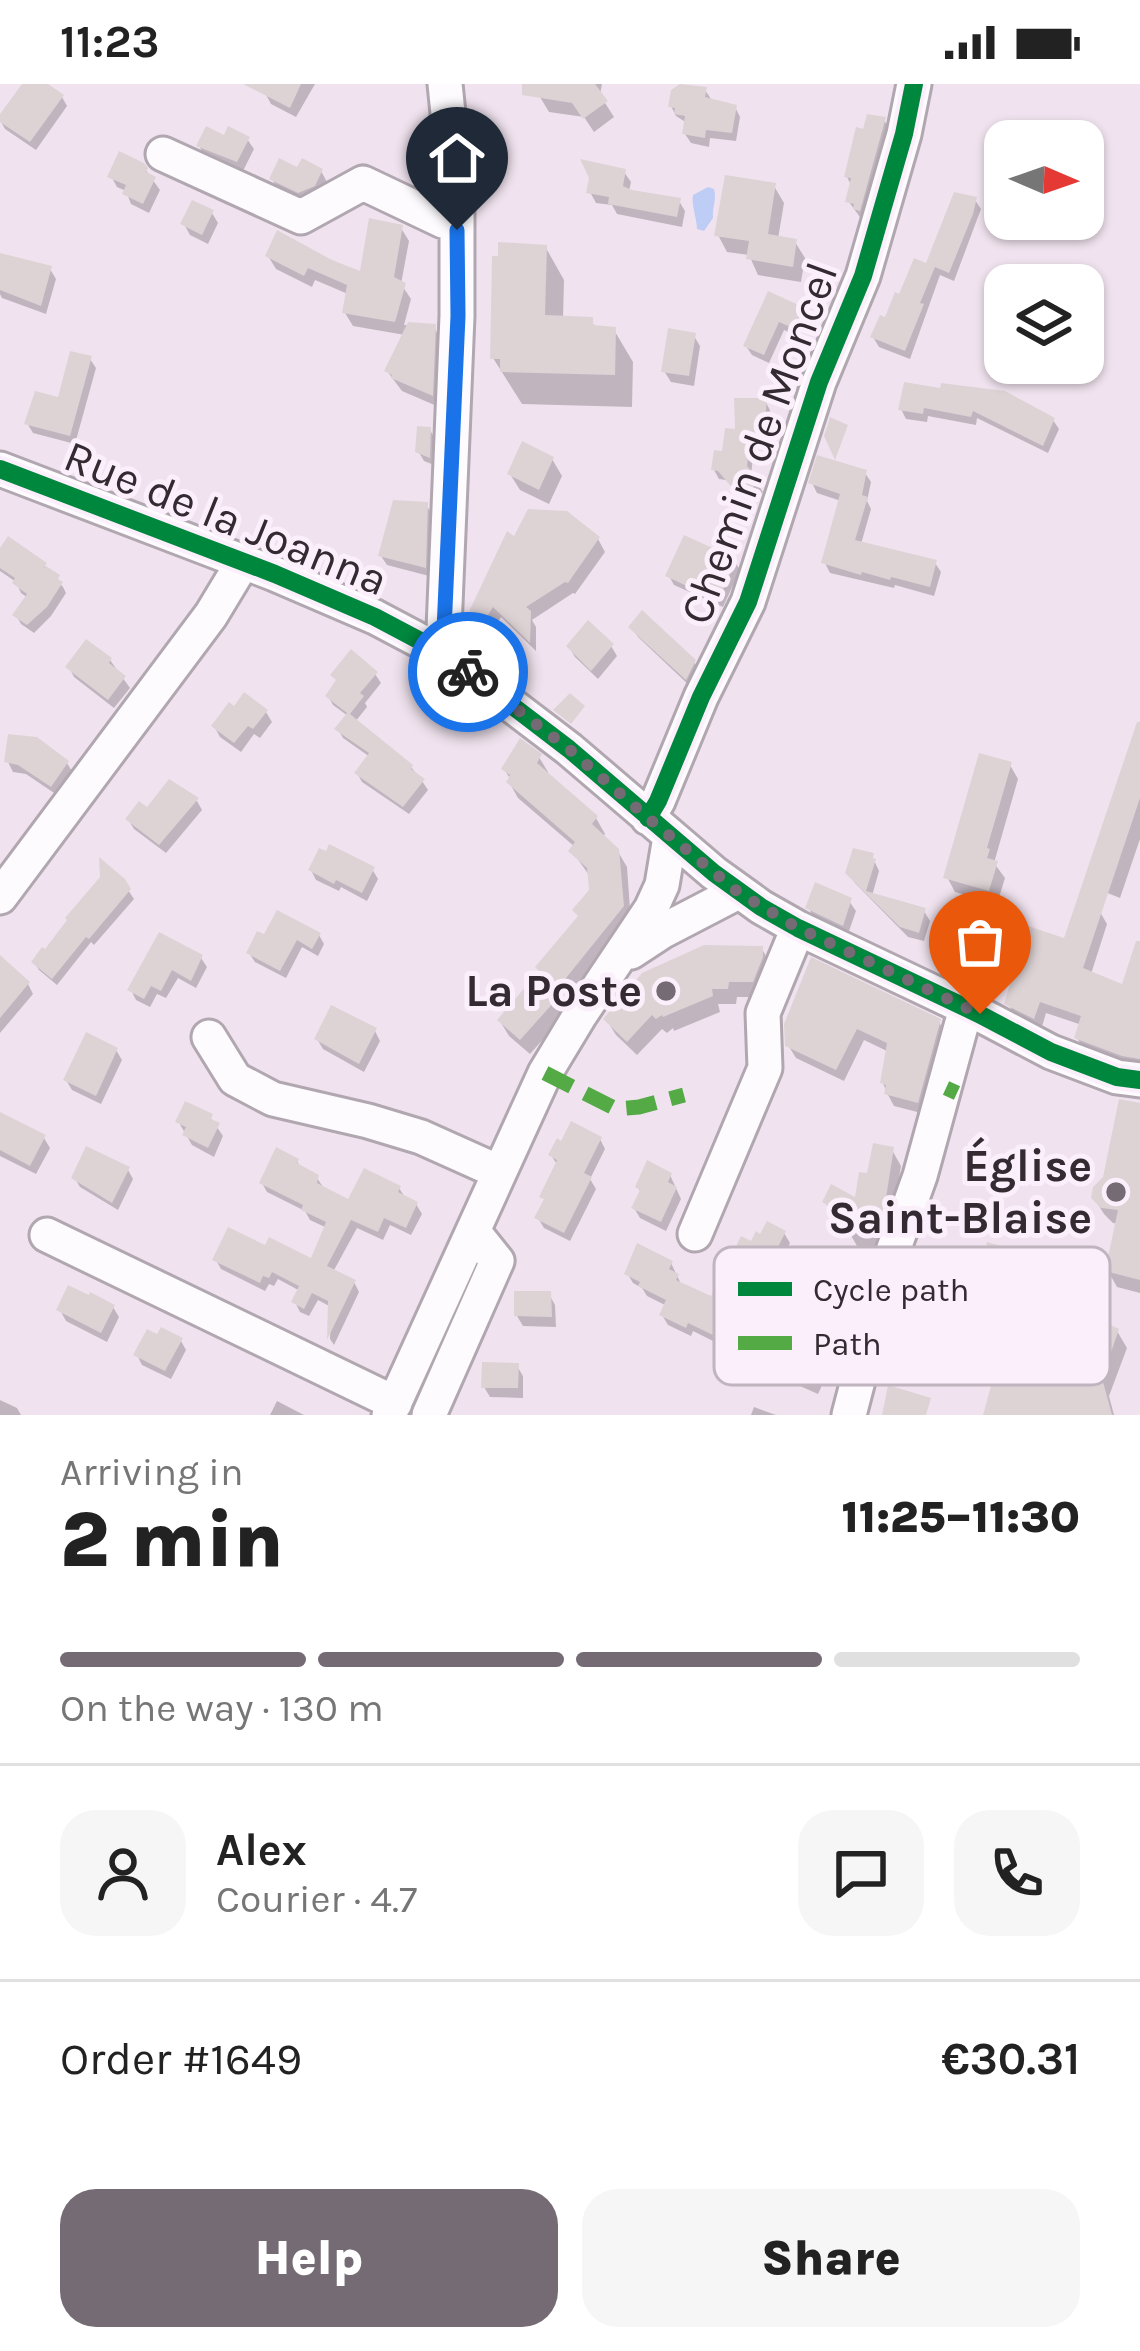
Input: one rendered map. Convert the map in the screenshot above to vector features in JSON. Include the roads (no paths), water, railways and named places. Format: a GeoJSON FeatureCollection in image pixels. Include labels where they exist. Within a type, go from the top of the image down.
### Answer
{"type":"FeatureCollection","features":[{"type":"Feature","properties":{"kind":"street"},"geometry":{"type":"LineString","coordinates":[[443,653],[458,316],[457,223],[445,84]]}},
{"type":"Feature","properties":{"kind":"street","name":"Chemin de Moncel"},"geometry":{"type":"LineString","coordinates":[[650,909],[662,885],[658,801],[701,697],[748,602],[819,382],[863,276],[914,84]]}},
{"type":"Feature","properties":{"kind":"street"},"geometry":{"type":"LineString","coordinates":[[163,154],[301,217],[363,183],[457,223]]}},
{"type":"Feature","properties":{"kind":"street","name":"Rue de la Joanna"},"geometry":{"type":"LineString","coordinates":[[0,469],[243,562],[374,617],[443,653],[569,749],[726,882],[798,928],[1051,1052],[1117,1077],[1140,1080]]}},
{"type":"Feature","properties":{"kind":"street"},"geometry":{"type":"LineString","coordinates":[[0,897],[211,615],[243,562]]}},
{"type":"Feature","properties":{"kind":"street"},"geometry":{"type":"LineString","coordinates":[[46,1235],[392,1409],[545,1073],[580,1015],[650,909],[670,890],[690,879],[726,882]]}},
{"type":"Feature","properties":{"kind":"street"},"geometry":{"type":"LineString","coordinates":[[619,960],[726,882]]}},
{"type":"Feature","properties":{"kind":"street"},"geometry":{"type":"LineString","coordinates":[[695,1234],[764,1068],[763,1012],[798,928]]}},
{"type":"Feature","properties":{"kind":"street"},"geometry":{"type":"LineString","coordinates":[[894,1247],[951,1091],[966,1008]]}},
{"type":"Feature","properties":{"kind":"street"},"geometry":{"type":"LineString","coordinates":[[209,1037],[235,1079],[273,1099],[421,1137],[499,1172]]}},
{"type":"Feature","properties":{"kind":"street"},"geometry":{"type":"LineString","coordinates":[[430,1415],[497,1261],[472,1231]]}},
{"type":"Feature","properties":{"kind":"street"},"geometry":{"type":"LineString","coordinates":[[849,1415],[857,1385]]}},
{"type":"Feature","properties":{"kind":"water"},"geometry":{"type":"Polygon","coordinates":[[[714,189],[715,200],[713,218],[704,231],[697,229],[693,195],[714,189]]]}},
{"type":"Feature","properties":{"kind":"place","name":"La Poste"},"geometry":{"type":"Point","coordinates":[666,991]}},
{"type":"Feature","properties":{"kind":"place","name":"Église Saint-Blaise"},"geometry":{"type":"Point","coordinates":[1116,1192]}}]}
